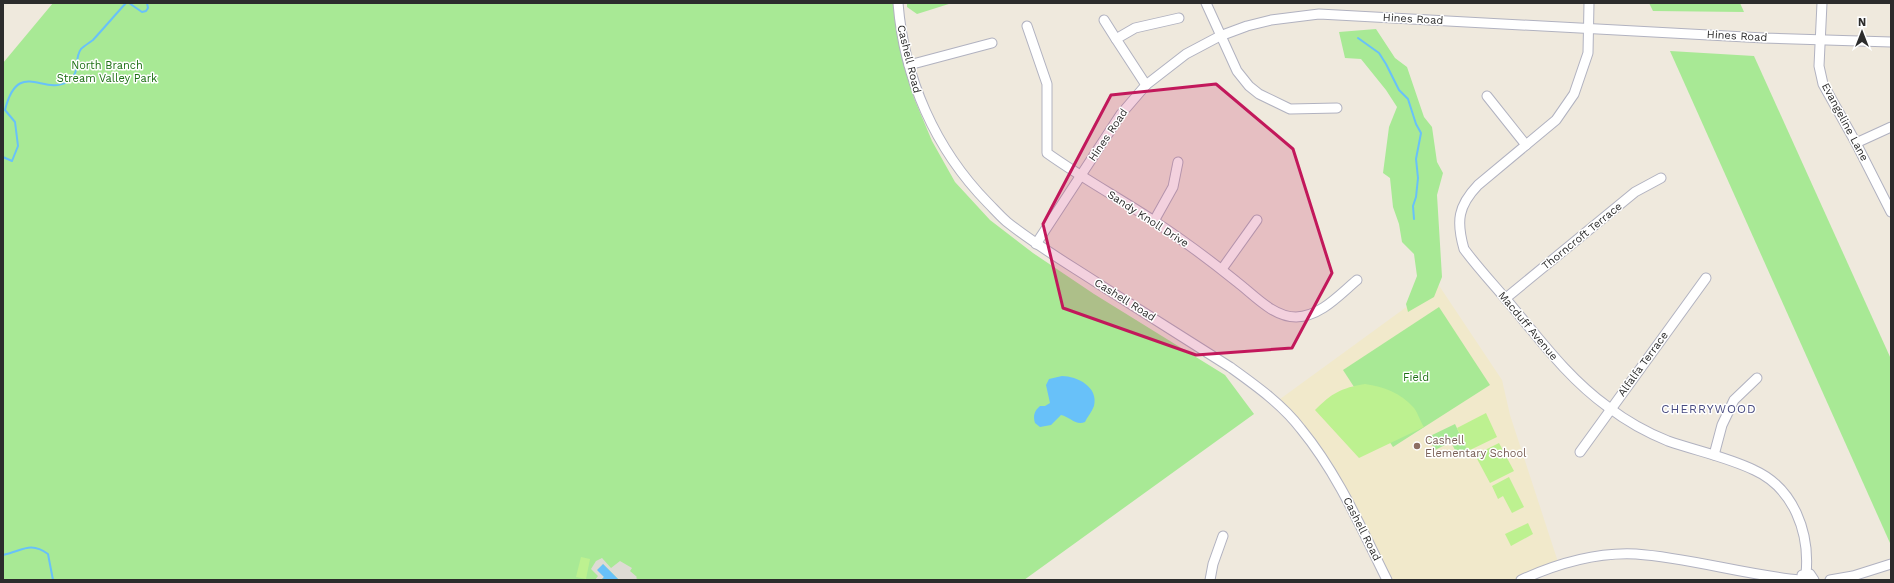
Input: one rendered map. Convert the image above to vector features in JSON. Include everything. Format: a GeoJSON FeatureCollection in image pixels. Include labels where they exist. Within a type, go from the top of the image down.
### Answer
{"type":"FeatureCollection","features":[{"type":"Feature","properties":{"kind":"street","name":"Cashell Road"},"geometry":{"type":"LineString","coordinates":[[898,3],[900,25],[909,65],[920,100],[932,127],[952,160],[970,185],[1006,221],[1036,244],[1230,367],[1256,385],[1276,402],[1301,428],[1328,464],[1387,580]]}},
{"type":"Feature","properties":{"kind":"street"},"geometry":{"type":"LineString","coordinates":[[1206,3],[1237,71],[1259,94],[1290,108],[1337,108]]}},
{"type":"Feature","properties":{"kind":"street","name":"Macduff Avenue"},"geometry":{"type":"LineString","coordinates":[[1589,3],[1586,60],[1574,94],[1556,120],[1478,185],[1467,197],[1459,219],[1459,231],[1464,248],[1473,261],[1506,298],[1565,371],[1610,409],[1633,423],[1667,440],[1756,470],[1774,483],[1789,499],[1805,535],[1808,556],[1802,578]]}},
{"type":"Feature","properties":{"kind":"street","name":"Evangeline Lane"},"geometry":{"type":"LineString","coordinates":[[1822,3],[1819,66],[1823,84],[1856,143],[1891,212]]}},
{"type":"Feature","properties":{"kind":"street","name":"Hines Road"},"geometry":{"type":"LineString","coordinates":[[1036,244],[1121,114],[1146,85],[1186,54],[1220,36],[1247,26],[1271,20],[1319,14],[1820,40],[1891,42]]}},
{"type":"Feature","properties":{"kind":"street"},"geometry":{"type":"LineString","coordinates":[[1116,39],[1135,28],[1179,18]]}},
{"type":"Feature","properties":{"kind":"street"},"geometry":{"type":"LineString","coordinates":[[1104,20],[1146,85]]}},
{"type":"Feature","properties":{"kind":"street","name":"Sandy Knoll Drive"},"geometry":{"type":"LineString","coordinates":[[1027,26],[1048,84],[1047,153],[1080,177],[1154,221],[1222,269],[1270,308],[1283,314],[1295,317],[1322,310],[1357,280]]}},
{"type":"Feature","properties":{"kind":"street"},"geometry":{"type":"LineString","coordinates":[[909,65],[992,43]]}},
{"type":"Feature","properties":{"kind":"street"},"geometry":{"type":"LineString","coordinates":[[1487,96],[1526,145]]}},
{"type":"Feature","properties":{"kind":"street"},"geometry":{"type":"LineString","coordinates":[[1856,143],[1891,127]]}},
{"type":"Feature","properties":{"kind":"street"},"geometry":{"type":"LineString","coordinates":[[1154,221],[1173,187],[1178,162]]}},
{"type":"Feature","properties":{"kind":"street","name":"Thorncroft Terrace"},"geometry":{"type":"LineString","coordinates":[[1506,298],[1635,192],[1661,178]]}},
{"type":"Feature","properties":{"kind":"street"},"geometry":{"type":"LineString","coordinates":[[1222,269],[1257,220]]}},
{"type":"Feature","properties":{"kind":"street","name":"Alfalfa Terrace"},"geometry":{"type":"LineString","coordinates":[[1580,452],[1706,278]]}},
{"type":"Feature","properties":{"kind":"street"},"geometry":{"type":"LineString","coordinates":[[1714,455],[1722,425],[1734,400],[1758,378]]}},
{"type":"Feature","properties":{"kind":"street"},"geometry":{"type":"LineString","coordinates":[[1210,580],[1213,564],[1223,536]]}},
{"type":"Feature","properties":{"kind":"street"},"geometry":{"type":"LineString","coordinates":[[1521,580],[1559,564],[1602,556],[1635,554],[1655,556],[1781,578],[1802,578],[1812,576],[1814,580]]}},
{"type":"Feature","properties":{"kind":"street"},"geometry":{"type":"LineString","coordinates":[[1830,580],[1853,576],[1891,564]]}},
{"type":"Feature","properties":{"kind":"highlighted area"},"geometry":{"type":"Polygon","coordinates":[[[1216,84],[1293,149],[1332,273],[1292,348],[1196,355],[1063,308],[1043,224],[1111,95],[1216,84]]]}},
{"type":"Feature","properties":{"kind":"shaded area","name":"Cashell Elementary School"},"geometry":{"type":"Polygon","coordinates":[[[1438,284],[1502,380],[1510,415],[1559,565],[1521,580],[1387,580],[1328,464],[1276,402],[1438,284]]]}},
{"type":"Feature","properties":{"kind":"shaded area"},"geometry":{"type":"Polygon","coordinates":[[[602,558],[611,568],[620,561],[632,568],[630,571],[639,580],[619,580],[603,564],[604,577],[601,580],[595,580],[598,576],[591,569],[596,561],[602,558]]]}},
{"type":"Feature","properties":{"kind":"green space","name":"North Branch Stream Valley Park"},"geometry":{"type":"Polygon","coordinates":[[[53,3],[893,3],[903,58],[914,98],[932,141],[955,182],[990,220],[1033,253],[1094,294],[1225,375],[1254,414],[1024,580],[3,580],[3,63],[53,3]]]}},
{"type":"Feature","properties":{"kind":"green space"},"geometry":{"type":"Polygon","coordinates":[[[907,3],[952,3],[917,14],[907,7],[907,3]]]}},
{"type":"Feature","properties":{"kind":"green space"},"geometry":{"type":"Polygon","coordinates":[[[1649,3],[1740,3],[1744,12],[1653,11],[1649,3]]]}},
{"type":"Feature","properties":{"kind":"green space"},"geometry":{"type":"Polygon","coordinates":[[[1376,29],[1395,58],[1407,67],[1424,117],[1432,127],[1437,162],[1443,173],[1437,195],[1442,277],[1434,297],[1408,312],[1406,304],[1417,276],[1414,254],[1402,242],[1399,224],[1393,207],[1390,178],[1383,173],[1389,127],[1397,107],[1386,90],[1361,59],[1345,58],[1339,32],[1376,29]]]}},
{"type":"Feature","properties":{"kind":"green space"},"geometry":{"type":"Polygon","coordinates":[[[1670,51],[1754,56],[1891,359],[1890,543],[1670,51]]]}},
{"type":"Feature","properties":{"kind":"green space","name":"Field"},"geometry":{"type":"Polygon","coordinates":[[[1439,307],[1490,385],[1393,447],[1343,370],[1439,307]]]}},
{"type":"Feature","properties":{"kind":"green space"},"geometry":{"type":"Polygon","coordinates":[[[1365,384],[1391,391],[1409,402],[1417,412],[1424,427],[1359,458],[1315,410],[1337,392],[1349,387],[1365,384]]]}},
{"type":"Feature","properties":{"kind":"green space"},"geometry":{"type":"Polygon","coordinates":[[[1486,413],[1497,437],[1468,451],[1457,428],[1486,413]]]}},
{"type":"Feature","properties":{"kind":"green space"},"geometry":{"type":"Polygon","coordinates":[[[1455,424],[1468,451],[1458,456],[1451,442],[1435,450],[1428,437],[1455,424]]]}},
{"type":"Feature","properties":{"kind":"green space"},"geometry":{"type":"Polygon","coordinates":[[[1499,443],[1514,471],[1490,483],[1475,455],[1499,443]]]}},
{"type":"Feature","properties":{"kind":"green space"},"geometry":{"type":"Polygon","coordinates":[[[1509,477],[1524,507],[1512,513],[1503,496],[1498,499],[1492,486],[1509,477]]]}},
{"type":"Feature","properties":{"kind":"green space"},"geometry":{"type":"Polygon","coordinates":[[[1528,523],[1533,534],[1511,546],[1505,534],[1528,523]]]}},
{"type":"Feature","properties":{"kind":"green space"},"geometry":{"type":"Polygon","coordinates":[[[581,557],[590,559],[586,579],[576,577],[581,557]]]}},
{"type":"Feature","properties":{"kind":"water"},"geometry":{"type":"Polygon","coordinates":[[[1062,376],[1080,380],[1086,384],[1093,393],[1095,399],[1094,406],[1085,422],[1079,423],[1061,415],[1051,425],[1040,427],[1035,423],[1034,416],[1036,410],[1040,406],[1045,406],[1050,403],[1046,385],[1049,379],[1062,376]]]}},
{"type":"Feature","properties":{"kind":"water"},"geometry":{"type":"Polygon","coordinates":[[[603,564],[619,580],[601,580],[604,577],[597,570],[603,564]]]}},
{"type":"Feature","properties":{"kind":"waterway"},"geometry":{"type":"LineString","coordinates":[[3,157],[12,161],[18,146],[15,122],[5,110],[10,94],[17,86],[24,82],[49,85],[58,85],[67,82],[72,78],[76,71],[81,49],[93,40],[126,3]]}},
{"type":"Feature","properties":{"kind":"waterway"},"geometry":{"type":"LineString","coordinates":[[129,3],[142,12],[146,11],[148,8],[147,3]]}},
{"type":"Feature","properties":{"kind":"waterway"},"geometry":{"type":"LineString","coordinates":[[1358,38],[1379,53],[1399,90],[1408,99],[1416,124],[1421,133],[1416,159],[1418,178],[1416,197],[1413,206],[1414,219]]}},
{"type":"Feature","properties":{"kind":"waterway"},"geometry":{"type":"LineString","coordinates":[[3,555],[26,548],[36,548],[42,550],[48,554],[53,580]]}},
{"type":"Feature","properties":{"kind":"place","name":"Cashell Elementary School"},"geometry":{"type":"Point","coordinates":[1417,446]}},
{"type":"Feature","properties":{"kind":"district","name":"CHERRYWOOD"},"geometry":{"type":"Point","coordinates":[1709,409]}}]}
